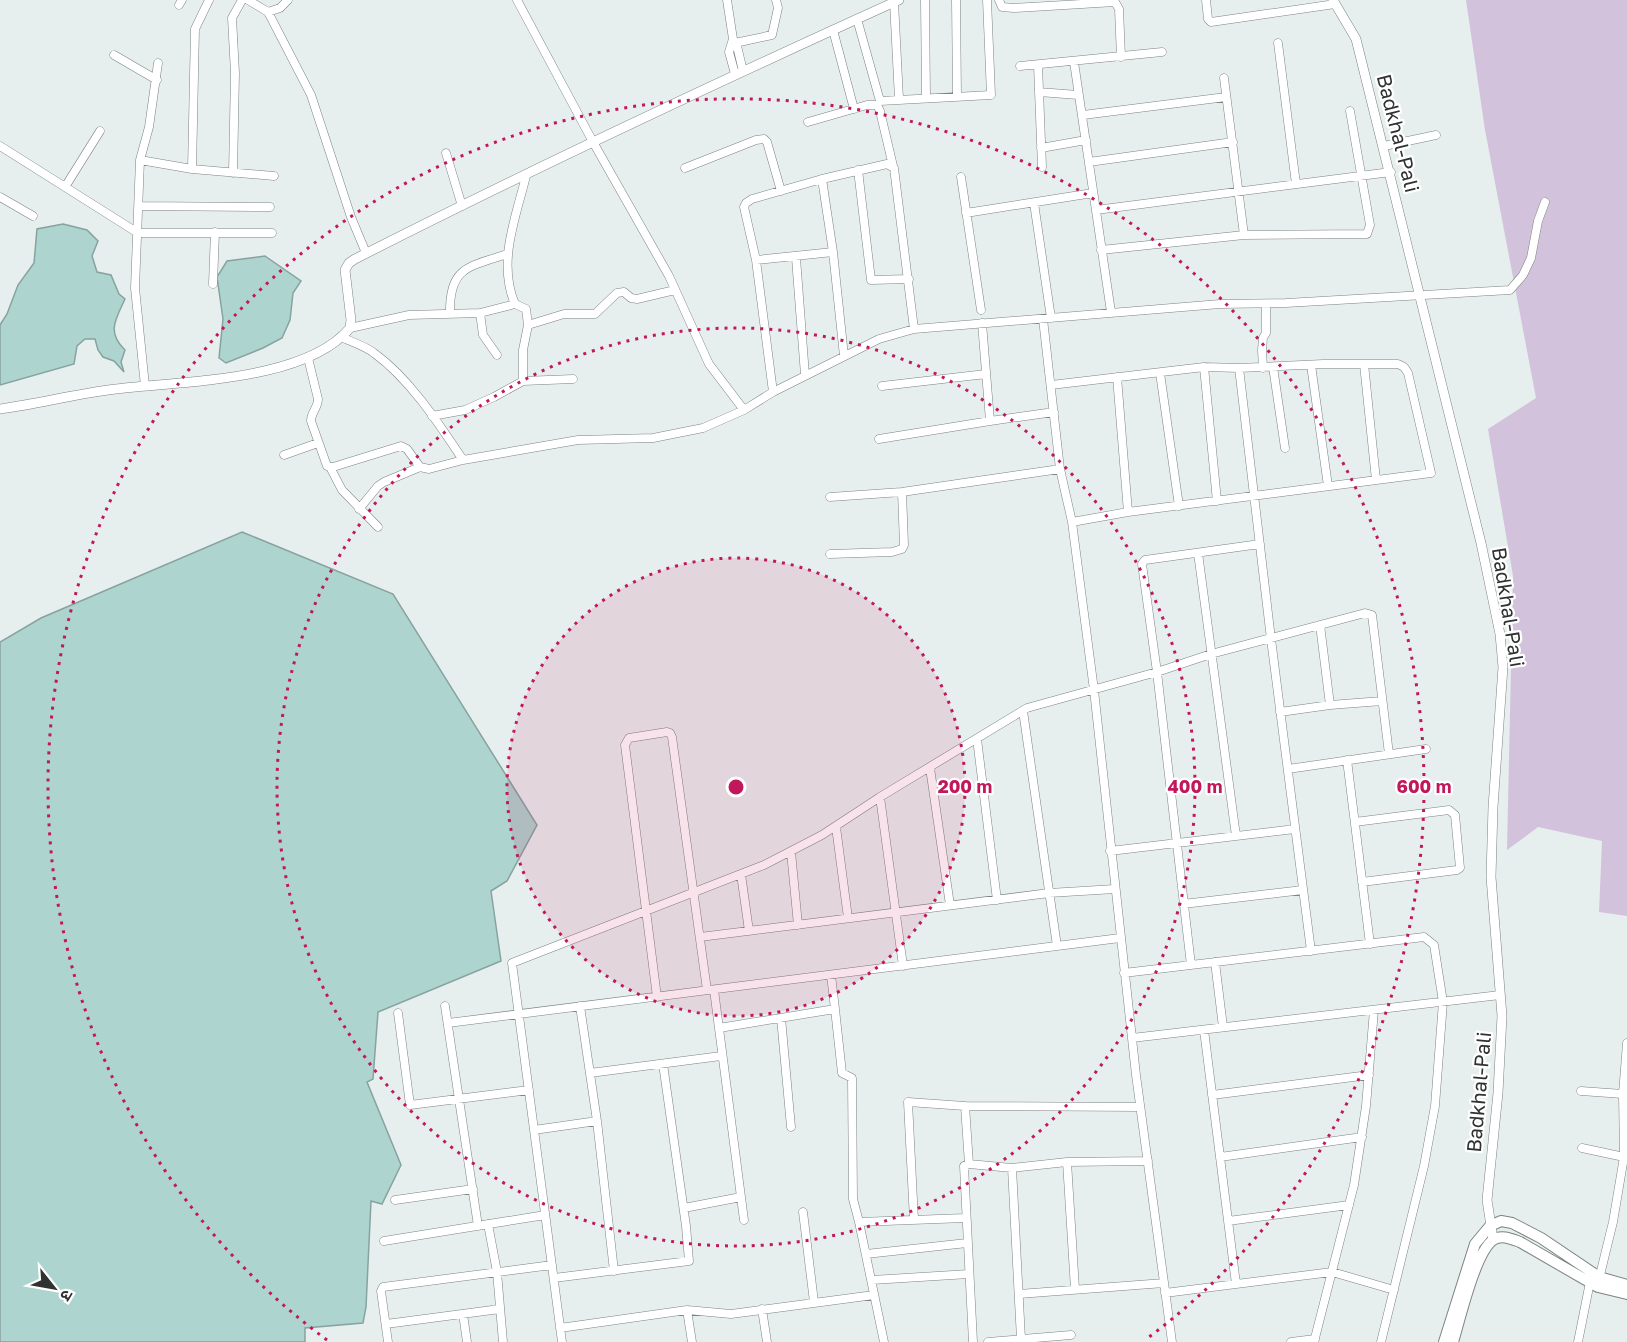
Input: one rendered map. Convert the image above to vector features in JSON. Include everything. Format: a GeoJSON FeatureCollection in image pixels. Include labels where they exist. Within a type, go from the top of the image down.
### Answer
{"type":"FeatureCollection","features":[{"type":"Feature","properties":{"kind":"main road"},"geometry":{"type":"LineString","coordinates":[[1444,1342],[1475,1244],[1480,1235],[1490,1226],[1501,1221],[1512,1223],[1541,1238],[1596,1282],[1627,1285]]}},
{"type":"Feature","properties":{"kind":"main road"},"geometry":{"type":"LineString","coordinates":[[1453,1342],[1479,1259],[1493,1239],[1511,1238],[1596,1282],[1627,1294]]}},
{"type":"Feature","properties":{"kind":"street"},"geometry":{"type":"LineString","coordinates":[[192,169],[195,29],[209,0]]}},
{"type":"Feature","properties":{"kind":"street"},"geometry":{"type":"LineString","coordinates":[[233,173],[235,73],[232,18],[247,0],[268,12],[310,95],[351,217],[366,253]]}},
{"type":"Feature","properties":{"kind":"street"},"geometry":{"type":"LineString","coordinates":[[268,12],[280,8],[288,0]]}},
{"type":"Feature","properties":{"kind":"street"},"geometry":{"type":"LineString","coordinates":[[517,0],[675,290],[709,364],[744,410]]}},
{"type":"Feature","properties":{"kind":"street"},"geometry":{"type":"LineString","coordinates":[[727,0],[734,41],[729,52],[739,72]]}},
{"type":"Feature","properties":{"kind":"street"},"geometry":{"type":"LineString","coordinates":[[734,41],[772,36],[778,8],[776,0]]}},
{"type":"Feature","properties":{"kind":"street"},"geometry":{"type":"LineString","coordinates":[[926,0],[927,97]]}},
{"type":"Feature","properties":{"kind":"street"},"geometry":{"type":"LineString","coordinates":[[956,0],[957,96]]}},
{"type":"Feature","properties":{"kind":"street"},"geometry":{"type":"LineString","coordinates":[[857,20],[880,101],[991,95],[987,0]]}},
{"type":"Feature","properties":{"kind":"street"},"geometry":{"type":"LineString","coordinates":[[999,0],[1002,7],[1014,8],[1115,2],[1119,9],[1120,57]]}},
{"type":"Feature","properties":{"kind":"street"},"geometry":{"type":"LineString","coordinates":[[1206,0],[1208,19],[1211,22],[1314,3],[1334,2]]}},
{"type":"Feature","properties":{"kind":"street"},"geometry":{"type":"LineString","coordinates":[[350,328],[345,270],[349,263],[739,72],[897,1],[899,99]]}},
{"type":"Feature","properties":{"kind":"street","name":"Badkhal-Pali"},"geometry":{"type":"LineString","coordinates":[[1334,2],[1356,39],[1421,295],[1481,543],[1500,634],[1503,667],[1493,807],[1491,877],[1502,1016],[1498,1093],[1487,1200],[1493,1239]]}},
{"type":"Feature","properties":{"kind":"street"},"geometry":{"type":"LineString","coordinates":[[833,30],[854,110]]}},
{"type":"Feature","properties":{"kind":"street"},"geometry":{"type":"LineString","coordinates":[[1278,43],[1296,184]]}},
{"type":"Feature","properties":{"kind":"street"},"geometry":{"type":"LineString","coordinates":[[1020,66],[1162,52]]}},
{"type":"Feature","properties":{"kind":"street"},"geometry":{"type":"LineString","coordinates":[[114,55],[157,80]]}},
{"type":"Feature","properties":{"kind":"street"},"geometry":{"type":"LineString","coordinates":[[1074,62],[1110,312]]}},
{"type":"Feature","properties":{"kind":"street"},"geometry":{"type":"LineString","coordinates":[[145,386],[135,288],[140,160],[149,127],[158,63]]}},
{"type":"Feature","properties":{"kind":"street"},"geometry":{"type":"LineString","coordinates":[[1038,65],[1042,167]]}},
{"type":"Feature","properties":{"kind":"street"},"geometry":{"type":"LineString","coordinates":[[1224,78],[1244,235]]}},
{"type":"Feature","properties":{"kind":"street"},"geometry":{"type":"LineString","coordinates":[[1039,92],[1078,95]]}},
{"type":"Feature","properties":{"kind":"street"},"geometry":{"type":"LineString","coordinates":[[1083,115],[1226,97]]}},
{"type":"Feature","properties":{"kind":"street"},"geometry":{"type":"LineString","coordinates":[[808,122],[867,105],[877,105],[893,166],[914,329]]}},
{"type":"Feature","properties":{"kind":"street"},"geometry":{"type":"LineString","coordinates":[[1101,250],[1244,235],[1367,234],[1370,225],[1350,111]]}},
{"type":"Feature","properties":{"kind":"street"},"geometry":{"type":"LineString","coordinates":[[65,187],[99,131]]}},
{"type":"Feature","properties":{"kind":"street"},"geometry":{"type":"LineString","coordinates":[[1384,146],[1436,135]]}},
{"type":"Feature","properties":{"kind":"street"},"geometry":{"type":"LineString","coordinates":[[685,168],[756,140],[764,139],[767,142],[781,191]]}},
{"type":"Feature","properties":{"kind":"street"},"geometry":{"type":"LineString","coordinates":[[1041,148],[1086,141]]}},
{"type":"Feature","properties":{"kind":"street"},"geometry":{"type":"LineString","coordinates":[[1089,162],[1233,142]]}},
{"type":"Feature","properties":{"kind":"street"},"geometry":{"type":"LineString","coordinates":[[0,146],[138,233],[272,233]]}},
{"type":"Feature","properties":{"kind":"street"},"geometry":{"type":"LineString","coordinates":[[446,153],[462,206]]}},
{"type":"Feature","properties":{"kind":"street"},"geometry":{"type":"LineString","coordinates":[[140,160],[192,169],[274,176]]}},
{"type":"Feature","properties":{"kind":"street"},"geometry":{"type":"LineString","coordinates":[[773,392],[756,260],[744,207],[752,199],[822,179],[887,164],[893,166]]}},
{"type":"Feature","properties":{"kind":"street"},"geometry":{"type":"LineString","coordinates":[[858,170],[871,280],[909,279]]}},
{"type":"Feature","properties":{"kind":"street"},"geometry":{"type":"LineString","coordinates":[[1096,210],[1390,172]]}},
{"type":"Feature","properties":{"kind":"street"},"geometry":{"type":"LineString","coordinates":[[515,304],[508,275],[507,254],[526,176]]}},
{"type":"Feature","properties":{"kind":"street"},"geometry":{"type":"LineString","coordinates":[[961,177],[981,310]]}},
{"type":"Feature","properties":{"kind":"street"},"geometry":{"type":"LineString","coordinates":[[822,179],[833,252],[844,356]]}},
{"type":"Feature","properties":{"kind":"street"},"geometry":{"type":"LineString","coordinates":[[966,213],[1093,193]]}},
{"type":"Feature","properties":{"kind":"street"},"geometry":{"type":"LineString","coordinates":[[0,196],[33,216]]}},
{"type":"Feature","properties":{"kind":"street"},"geometry":{"type":"LineString","coordinates":[[359,508],[384,482],[420,467],[429,469],[463,460],[578,440],[653,438],[703,428],[744,410],[805,375],[879,339],[914,329],[1220,304],[1266,304],[1510,290],[1522,275],[1531,258],[1538,221],[1545,202]]}},
{"type":"Feature","properties":{"kind":"street"},"geometry":{"type":"LineString","coordinates":[[1034,203],[1060,469],[1072,522],[1094,690],[1140,1107],[1172,1342]]}},
{"type":"Feature","properties":{"kind":"street"},"geometry":{"type":"LineString","coordinates":[[139,206],[270,207]]}},
{"type":"Feature","properties":{"kind":"street"},"geometry":{"type":"LineString","coordinates":[[213,284],[215,232]]}},
{"type":"Feature","properties":{"kind":"street"},"geometry":{"type":"LineString","coordinates":[[756,260],[796,258],[833,252]]}},
{"type":"Feature","properties":{"kind":"street"},"geometry":{"type":"LineString","coordinates":[[450,314],[450,294],[461,273],[474,265],[507,254]]}},
{"type":"Feature","properties":{"kind":"street"},"geometry":{"type":"LineString","coordinates":[[796,258],[805,375]]}},
{"type":"Feature","properties":{"kind":"street"},"geometry":{"type":"LineString","coordinates":[[528,325],[564,315],[595,314],[617,293],[624,292],[637,300],[675,290]]}},
{"type":"Feature","properties":{"kind":"street"},"geometry":{"type":"LineString","coordinates":[[0,409],[145,386],[214,380],[268,369],[319,353],[350,328],[410,315],[480,313],[515,304],[526,309],[528,325],[523,350],[523,381]]}},
{"type":"Feature","properties":{"kind":"street"},"geometry":{"type":"LineString","coordinates":[[1263,368],[1262,350],[1266,333],[1266,304]]}},
{"type":"Feature","properties":{"kind":"street"},"geometry":{"type":"LineString","coordinates":[[480,313],[483,335],[497,355]]}},
{"type":"Feature","properties":{"kind":"street"},"geometry":{"type":"LineString","coordinates":[[982,323],[990,421]]}},
{"type":"Feature","properties":{"kind":"street"},"geometry":{"type":"LineString","coordinates":[[341,337],[373,352],[388,365],[432,416],[463,460]]}},
{"type":"Feature","properties":{"kind":"street"},"geometry":{"type":"LineString","coordinates":[[308,358],[318,399],[318,404],[311,416],[324,463],[330,467],[342,490],[378,527]]}},
{"type":"Feature","properties":{"kind":"street"},"geometry":{"type":"LineString","coordinates":[[1364,364],[1376,480]]}},
{"type":"Feature","properties":{"kind":"street"},"geometry":{"type":"LineString","coordinates":[[1051,385],[1204,367],[1263,368],[1398,364],[1408,373],[1431,473],[1128,512],[1072,522]]}},
{"type":"Feature","properties":{"kind":"street"},"geometry":{"type":"LineString","coordinates":[[1311,365],[1328,486]]}},
{"type":"Feature","properties":{"kind":"street"},"geometry":{"type":"LineString","coordinates":[[1204,367],[1217,501]]}},
{"type":"Feature","properties":{"kind":"street"},"geometry":{"type":"LineString","coordinates":[[1273,367],[1285,448]]}},
{"type":"Feature","properties":{"kind":"street"},"geometry":{"type":"LineString","coordinates":[[1239,368],[1311,951]]}},
{"type":"Feature","properties":{"kind":"street"},"geometry":{"type":"LineString","coordinates":[[1160,372],[1179,506]]}},
{"type":"Feature","properties":{"kind":"street"},"geometry":{"type":"LineString","coordinates":[[882,386],[986,374]]}},
{"type":"Feature","properties":{"kind":"street"},"geometry":{"type":"LineString","coordinates":[[1117,377],[1128,512]]}},
{"type":"Feature","properties":{"kind":"street"},"geometry":{"type":"LineString","coordinates":[[432,416],[465,410],[523,381],[573,378]]}},
{"type":"Feature","properties":{"kind":"street"},"geometry":{"type":"LineString","coordinates":[[879,439],[1054,412]]}},
{"type":"Feature","properties":{"kind":"street"},"geometry":{"type":"LineString","coordinates":[[284,455],[318,443]]}},
{"type":"Feature","properties":{"kind":"street"},"geometry":{"type":"LineString","coordinates":[[330,467],[401,446],[420,467]]}},
{"type":"Feature","properties":{"kind":"street"},"geometry":{"type":"LineString","coordinates":[[830,497],[902,492],[1060,469]]}},
{"type":"Feature","properties":{"kind":"street"},"geometry":{"type":"LineString","coordinates":[[830,554],[892,552],[902,549],[904,545],[902,492]]}},
{"type":"Feature","properties":{"kind":"street"},"geometry":{"type":"LineString","coordinates":[[1191,965],[1142,564],[1145,560],[1260,544]]}},
{"type":"Feature","properties":{"kind":"street"},"geometry":{"type":"LineString","coordinates":[[1198,553],[1236,836]]}},
{"type":"Feature","properties":{"kind":"street"},"geometry":{"type":"LineString","coordinates":[[562,1342],[512,963],[764,865],[836,827],[880,797],[1023,711],[1210,654],[1365,613],[1372,615],[1389,754]]}},
{"type":"Feature","properties":{"kind":"street"},"geometry":{"type":"LineString","coordinates":[[1320,625],[1330,705]]}},
{"type":"Feature","properties":{"kind":"street"},"geometry":{"type":"LineString","coordinates":[[1280,711],[1382,701]]}},
{"type":"Feature","properties":{"kind":"street"},"geometry":{"type":"LineString","coordinates":[[1023,711],[1057,946]]}},
{"type":"Feature","properties":{"kind":"street"},"geometry":{"type":"LineString","coordinates":[[657,997],[626,745],[630,738],[667,732],[672,737],[700,937],[719,1028],[744,1220]]}},
{"type":"Feature","properties":{"kind":"street"},"geometry":{"type":"LineString","coordinates":[[977,739],[997,900]]}},
{"type":"Feature","properties":{"kind":"street"},"geometry":{"type":"LineString","coordinates":[[1288,769],[1426,749]]}},
{"type":"Feature","properties":{"kind":"street"},"geometry":{"type":"LineString","coordinates":[[1347,760],[1370,944]]}},
{"type":"Feature","properties":{"kind":"street"},"geometry":{"type":"LineString","coordinates":[[930,768],[950,905]]}},
{"type":"Feature","properties":{"kind":"street"},"geometry":{"type":"LineString","coordinates":[[880,797],[903,966]]}},
{"type":"Feature","properties":{"kind":"street"},"geometry":{"type":"LineString","coordinates":[[1355,822],[1449,810],[1455,815],[1460,868],[1458,870],[1362,882]]}},
{"type":"Feature","properties":{"kind":"street"},"geometry":{"type":"LineString","coordinates":[[836,827],[848,918]]}},
{"type":"Feature","properties":{"kind":"street"},"geometry":{"type":"LineString","coordinates":[[1110,851],[1295,829]]}},
{"type":"Feature","properties":{"kind":"street"},"geometry":{"type":"LineString","coordinates":[[790,852],[798,925]]}},
{"type":"Feature","properties":{"kind":"street"},"geometry":{"type":"LineString","coordinates":[[741,874],[749,931]]}},
{"type":"Feature","properties":{"kind":"street"},"geometry":{"type":"LineString","coordinates":[[700,937],[1049,893],[1115,889]]}},
{"type":"Feature","properties":{"kind":"street"},"geometry":{"type":"LineString","coordinates":[[1184,904],[1303,890]]}},
{"type":"Feature","properties":{"kind":"street"},"geometry":{"type":"LineString","coordinates":[[1124,973],[1424,937],[1434,945],[1443,1002],[1435,1106],[1424,1166],[1381,1342]]}},
{"type":"Feature","properties":{"kind":"street"},"geometry":{"type":"LineString","coordinates":[[448,1023],[1120,938]]}},
{"type":"Feature","properties":{"kind":"street"},"geometry":{"type":"LineString","coordinates":[[1215,962],[1223,1027]]}},
{"type":"Feature","properties":{"kind":"street"},"geometry":{"type":"LineString","coordinates":[[831,975],[842,1073],[852,1078],[853,1199],[884,1342]]}},
{"type":"Feature","properties":{"kind":"street"},"geometry":{"type":"LineString","coordinates":[[1132,1038],[1500,995]]}},
{"type":"Feature","properties":{"kind":"street"},"geometry":{"type":"LineString","coordinates":[[445,1006],[478,1226]]}},
{"type":"Feature","properties":{"kind":"street"},"geometry":{"type":"LineString","coordinates":[[580,1006],[597,1120],[614,1271]]}},
{"type":"Feature","properties":{"kind":"street"},"geometry":{"type":"LineString","coordinates":[[719,1028],[835,1009]]}},
{"type":"Feature","properties":{"kind":"street"},"geometry":{"type":"LineString","coordinates":[[1292,1342],[1315,1340],[1354,1185],[1362,1137],[1374,1010]]}},
{"type":"Feature","properties":{"kind":"street"},"geometry":{"type":"LineString","coordinates":[[398,1012],[410,1105],[529,1090]]}},
{"type":"Feature","properties":{"kind":"street"},"geometry":{"type":"LineString","coordinates":[[781,1018],[791,1127]]}},
{"type":"Feature","properties":{"kind":"street"},"geometry":{"type":"LineString","coordinates":[[1204,1030],[1236,1284]]}},
{"type":"Feature","properties":{"kind":"street"},"geometry":{"type":"LineString","coordinates":[[1578,1342],[1613,1222],[1624,1157],[1623,1094],[1627,1042]]}},
{"type":"Feature","properties":{"kind":"street"},"geometry":{"type":"LineString","coordinates":[[590,1073],[721,1056]]}},
{"type":"Feature","properties":{"kind":"street"},"geometry":{"type":"LineString","coordinates":[[554,1278],[689,1261],[684,1208],[663,1064]]}},
{"type":"Feature","properties":{"kind":"street"},"geometry":{"type":"LineString","coordinates":[[1212,1095],[1369,1075]]}},
{"type":"Feature","properties":{"kind":"street"},"geometry":{"type":"LineString","coordinates":[[1581,1091],[1623,1094]]}},
{"type":"Feature","properties":{"kind":"street"},"geometry":{"type":"LineString","coordinates":[[914,1220],[908,1102],[965,1106],[1140,1107]]}},
{"type":"Feature","properties":{"kind":"street"},"geometry":{"type":"LineString","coordinates":[[965,1106],[969,1164]]}},
{"type":"Feature","properties":{"kind":"street"},"geometry":{"type":"LineString","coordinates":[[534,1130],[597,1120]]}},
{"type":"Feature","properties":{"kind":"street"},"geometry":{"type":"LineString","coordinates":[[1220,1157],[1362,1137]]}},
{"type":"Feature","properties":{"kind":"street"},"geometry":{"type":"LineString","coordinates":[[1582,1148],[1624,1157]]}},
{"type":"Feature","properties":{"kind":"street"},"geometry":{"type":"LineString","coordinates":[[973,1342],[964,1166],[969,1164],[1012,1168],[1067,1162],[1148,1161]]}},
{"type":"Feature","properties":{"kind":"street"},"geometry":{"type":"LineString","coordinates":[[1067,1162],[1075,1289]]}},
{"type":"Feature","properties":{"kind":"street"},"geometry":{"type":"LineString","coordinates":[[1012,1168],[1021,1339]]}},
{"type":"Feature","properties":{"kind":"street"},"geometry":{"type":"LineString","coordinates":[[395,1200],[473,1189]]}},
{"type":"Feature","properties":{"kind":"street"},"geometry":{"type":"LineString","coordinates":[[684,1208],[741,1197]]}},
{"type":"Feature","properties":{"kind":"street"},"geometry":{"type":"LineString","coordinates":[[1228,1221],[1349,1205]]}},
{"type":"Feature","properties":{"kind":"street"},"geometry":{"type":"LineString","coordinates":[[803,1212],[814,1302]]}},
{"type":"Feature","properties":{"kind":"street"},"geometry":{"type":"LineString","coordinates":[[384,1241],[545,1215]]}},
{"type":"Feature","properties":{"kind":"street"},"geometry":{"type":"LineString","coordinates":[[859,1222],[965,1218]]}},
{"type":"Feature","properties":{"kind":"street"},"geometry":{"type":"LineString","coordinates":[[488,1224],[497,1272],[503,1342]]}},
{"type":"Feature","properties":{"kind":"street"},"geometry":{"type":"LineString","coordinates":[[866,1254],[967,1243]]}},
{"type":"Feature","properties":{"kind":"street"},"geometry":{"type":"LineString","coordinates":[[388,1342],[381,1291],[386,1286],[552,1265]]}},
{"type":"Feature","properties":{"kind":"street"},"geometry":{"type":"LineString","coordinates":[[1165,1293],[1332,1272],[1394,1290]]}},
{"type":"Feature","properties":{"kind":"street"},"geometry":{"type":"LineString","coordinates":[[872,1280],[969,1274]]}},
{"type":"Feature","properties":{"kind":"street"},"geometry":{"type":"LineString","coordinates":[[1019,1294],[1164,1283]]}},
{"type":"Feature","properties":{"kind":"street"},"geometry":{"type":"LineString","coordinates":[[560,1328],[687,1310],[731,1314],[874,1294]]}},
{"type":"Feature","properties":{"kind":"street"},"geometry":{"type":"LineString","coordinates":[[762,1309],[767,1342]]}},
{"type":"Feature","properties":{"kind":"street"},"geometry":{"type":"LineString","coordinates":[[386,1324],[500,1310]]}},
{"type":"Feature","properties":{"kind":"street"},"geometry":{"type":"LineString","coordinates":[[687,1310],[692,1342]]}},
{"type":"Feature","properties":{"kind":"street"},"geometry":{"type":"LineString","coordinates":[[463,1314],[467,1342]]}},
{"type":"Feature","properties":{"kind":"street"},"geometry":{"type":"LineString","coordinates":[[988,1342],[1071,1335]]}},
{"type":"Feature","properties":{"kind":"shaded area"},"geometry":{"type":"Polygon","coordinates":[[[1466,0],[1627,0],[1627,916],[1599,912],[1602,841],[1538,827],[1507,850],[1513,576],[1488,429],[1536,398],[1485,130],[1466,0]]]}},
{"type":"Feature","properties":{"kind":"shaded area"},"geometry":{"type":"Polygon","coordinates":[[[63,224],[87,230],[98,241],[92,256],[97,272],[111,275],[119,294],[125,299],[114,325],[116,337],[125,350],[121,362],[124,372],[114,361],[103,357],[95,339],[85,339],[77,346],[74,364],[0,385],[0,325],[7,314],[18,285],[34,263],[37,229],[63,224]]]}},
{"type":"Feature","properties":{"kind":"shaded area"},"geometry":{"type":"Polygon","coordinates":[[[265,256],[301,281],[293,293],[290,320],[282,338],[226,363],[219,358],[223,319],[217,277],[227,261],[265,256]]]}},
{"type":"Feature","properties":{"kind":"shaded area"},"geometry":{"type":"Polygon","coordinates":[[[242,532],[393,594],[537,825],[507,881],[491,891],[501,961],[378,1012],[373,1079],[367,1082],[401,1165],[382,1204],[371,1201],[366,1307],[363,1323],[305,1328],[305,1342],[0,1342],[0,642],[41,618],[242,532]]]}}]}
